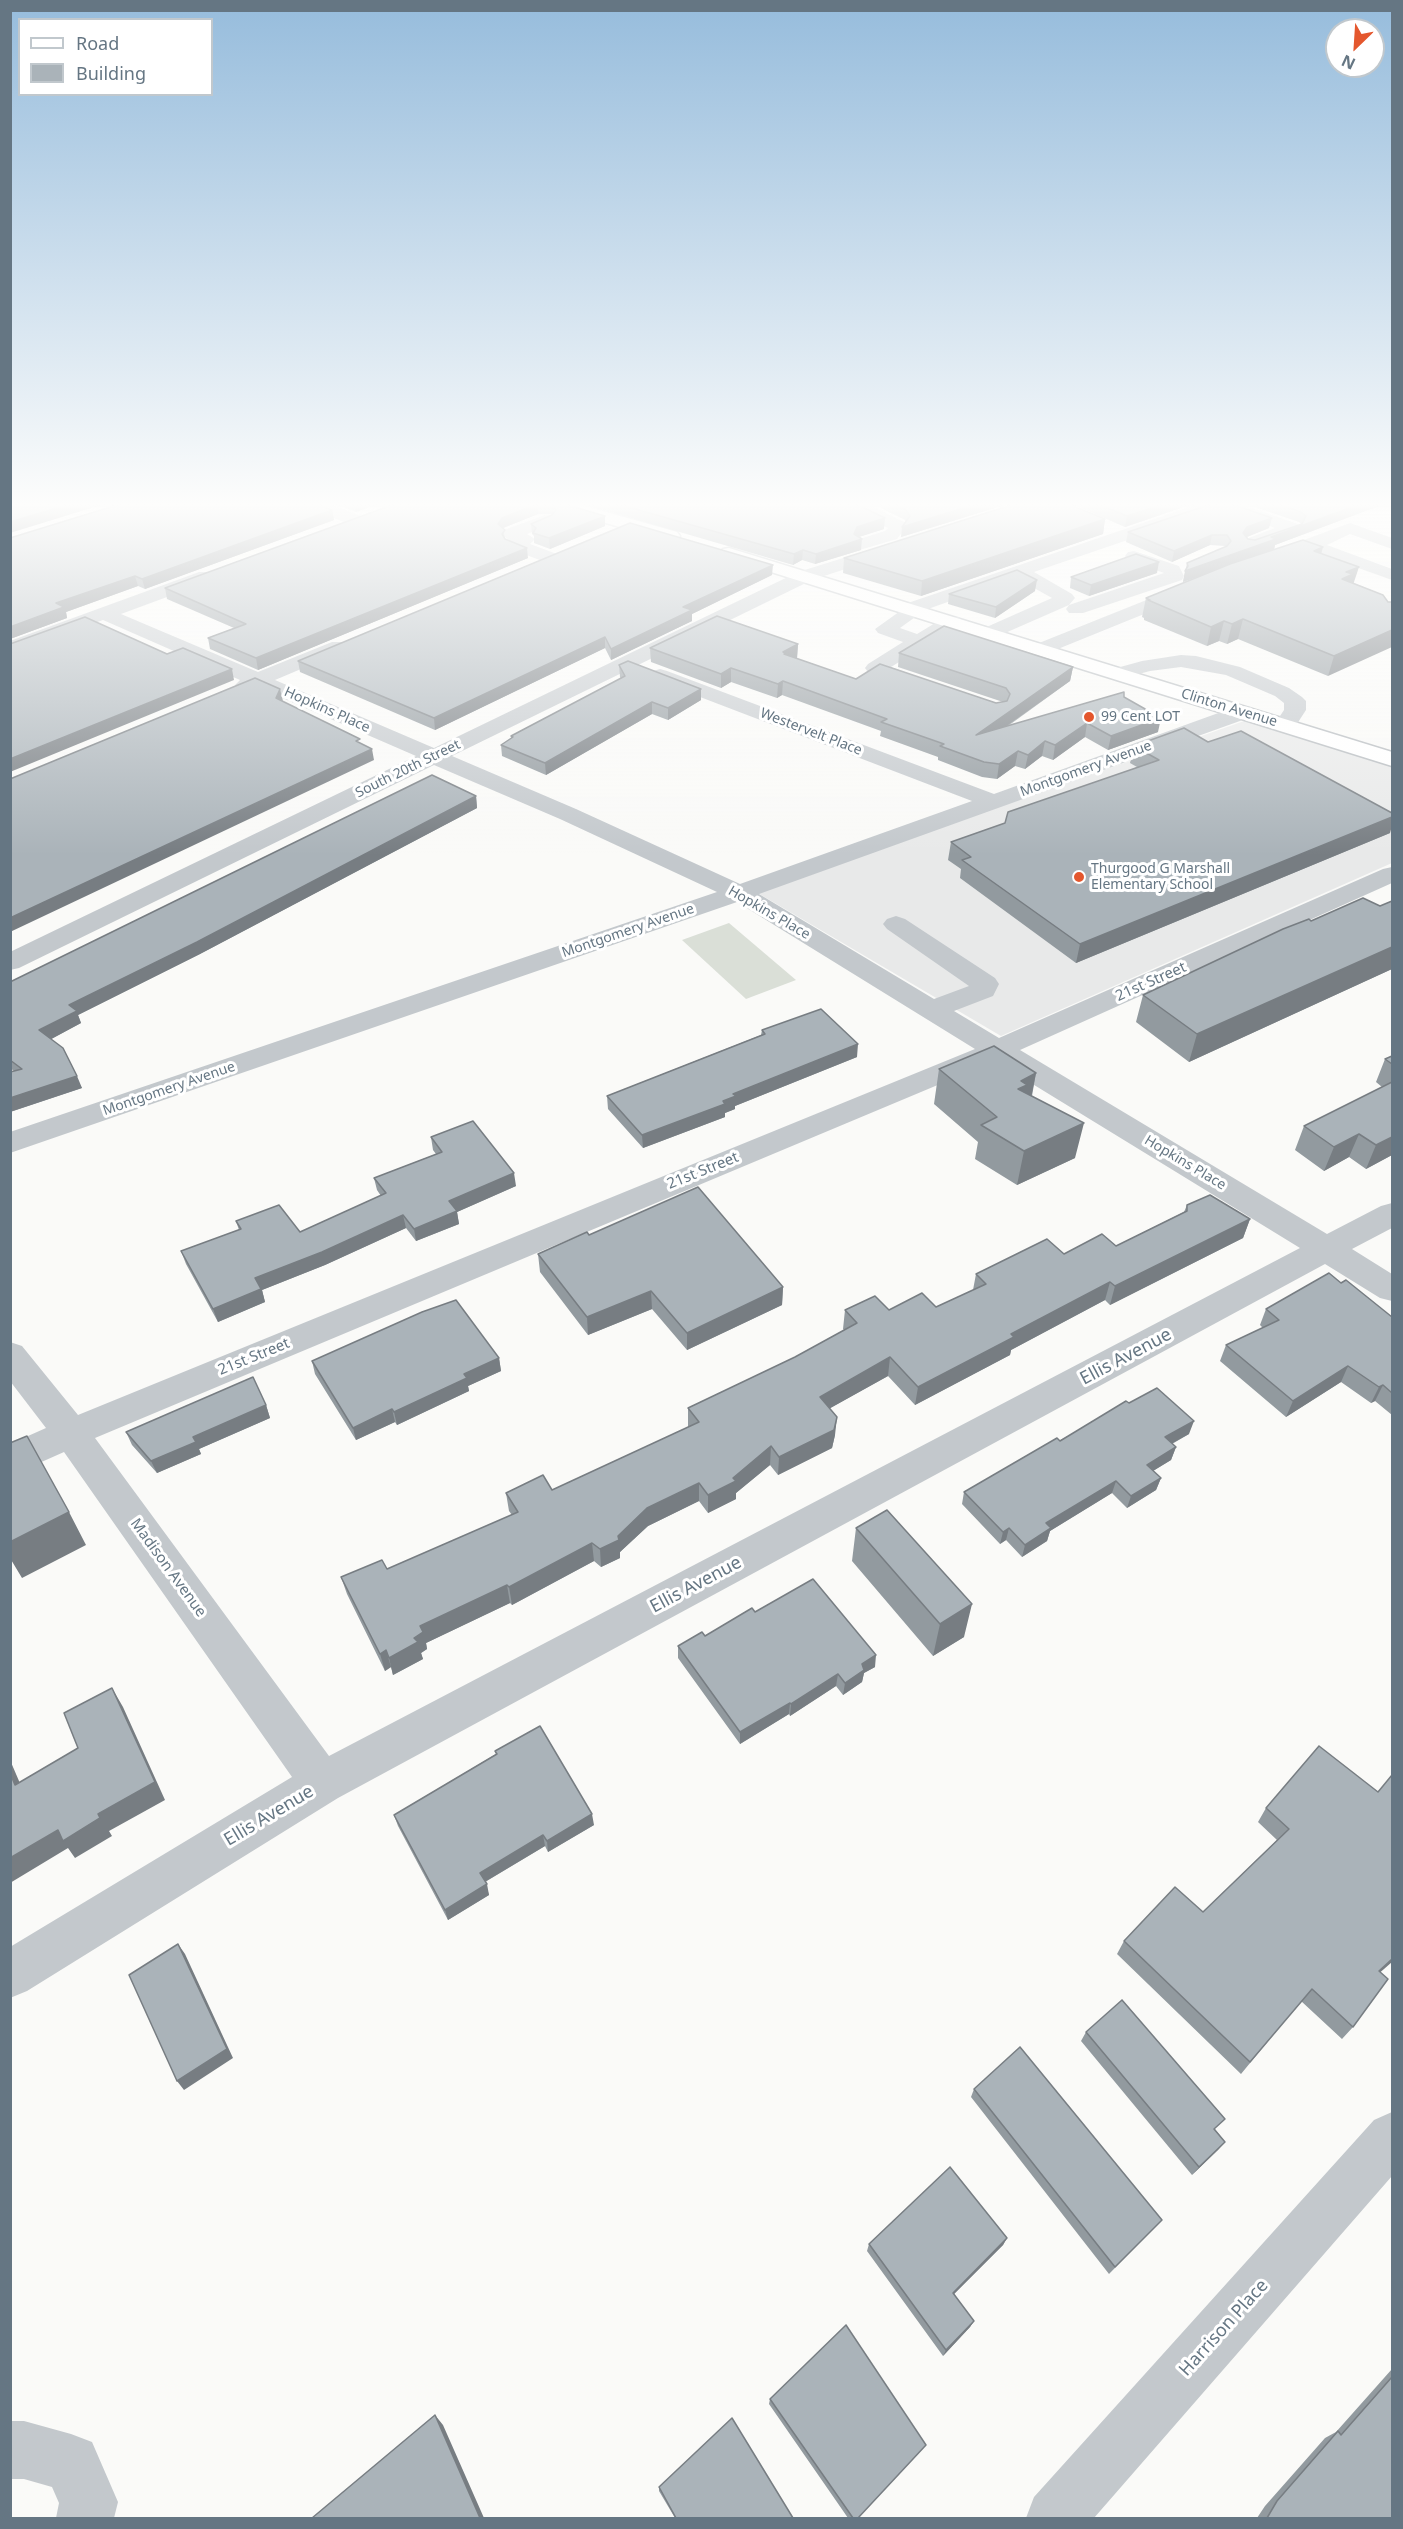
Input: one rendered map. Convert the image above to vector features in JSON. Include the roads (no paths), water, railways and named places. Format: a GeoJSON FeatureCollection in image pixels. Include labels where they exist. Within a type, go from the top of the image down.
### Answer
{"type":"FeatureCollection","features":[{"type":"Feature","properties":{"kind":"main road","name":"Clinton Avenue"},"geometry":{"type":"LineString","coordinates":[[946,619],[1392,759]]}},
{"type":"Feature","properties":{"kind":"street"},"geometry":{"type":"LineString","coordinates":[[10,648],[91,619]]}},
{"type":"Feature","properties":{"kind":"street","name":"Hopkins Place"},"geometry":{"type":"LineString","coordinates":[[117,619],[568,814],[739,893],[1392,1289]]}},
{"type":"Feature","properties":{"kind":"street","name":"South 20th Street"},"geometry":{"type":"LineString","coordinates":[[10,962],[627,663],[709,619]]}},
{"type":"Feature","properties":{"kind":"street"},"geometry":{"type":"LineString","coordinates":[[899,619],[885,629],[918,641]]}},
{"type":"Feature","properties":{"kind":"street"},"geometry":{"type":"LineString","coordinates":[[989,633],[1029,619]]}},
{"type":"Feature","properties":{"kind":"street"},"geometry":{"type":"LineString","coordinates":[[1011,639],[1058,619]]}},
{"type":"Feature","properties":{"kind":"street"},"geometry":{"type":"LineString","coordinates":[[1041,649],[1115,619]]}},
{"type":"Feature","properties":{"kind":"street"},"geometry":{"type":"LineString","coordinates":[[930,687],[875,668],[952,621]]}},
{"type":"Feature","properties":{"kind":"street"},"geometry":{"type":"LineString","coordinates":[[225,693],[356,639]]}},
{"type":"Feature","properties":{"kind":"street"},"geometry":{"type":"LineString","coordinates":[[1120,674],[1149,665],[1181,661],[1196,662],[1233,671],[1282,692],[1295,701],[1295,710],[1285,725]]}},
{"type":"Feature","properties":{"kind":"street","name":"Westervelt Place"},"geometry":{"type":"LineString","coordinates":[[627,663],[995,802]]}},
{"type":"Feature","properties":{"kind":"street","name":"Montgomery Avenue"},"geometry":{"type":"LineString","coordinates":[[10,1143],[739,893],[1244,712]]}},
{"type":"Feature","properties":{"kind":"street","name":"21st Street"},"geometry":{"type":"LineString","coordinates":[[10,1461],[71,1433],[997,1050],[1392,874]]}},
{"type":"Feature","properties":{"kind":"street"},"geometry":{"type":"LineString","coordinates":[[896,924],[985,984],[983,990],[933,1009]]}},
{"type":"Feature","properties":{"kind":"street","name":"Ellis Avenue"},"geometry":{"type":"LineString","coordinates":[[10,1974],[322,1784],[1392,1214]]}},
{"type":"Feature","properties":{"kind":"street","name":"Madison Avenue"},"geometry":{"type":"LineString","coordinates":[[10,1355],[71,1433],[322,1784]]}},
{"type":"Feature","properties":{"kind":"street","name":"Harrison Place"},"geometry":{"type":"LineString","coordinates":[[1055,2518],[1392,2138]]}},
{"type":"Feature","properties":{"kind":"street"},"geometry":{"type":"LineString","coordinates":[[10,2450],[24,2450],[71,2463],[89,2502],[85,2518]]}},
{"type":"Feature","properties":{"kind":"place","name":"99 Cent LOT"},"geometry":{"type":"Point","coordinates":[1089,717]}},
{"type":"Feature","properties":{"kind":"place","name":"Thurgood G Marshall Elementary School"},"geometry":{"type":"Point","coordinates":[1079,877]}}]}
